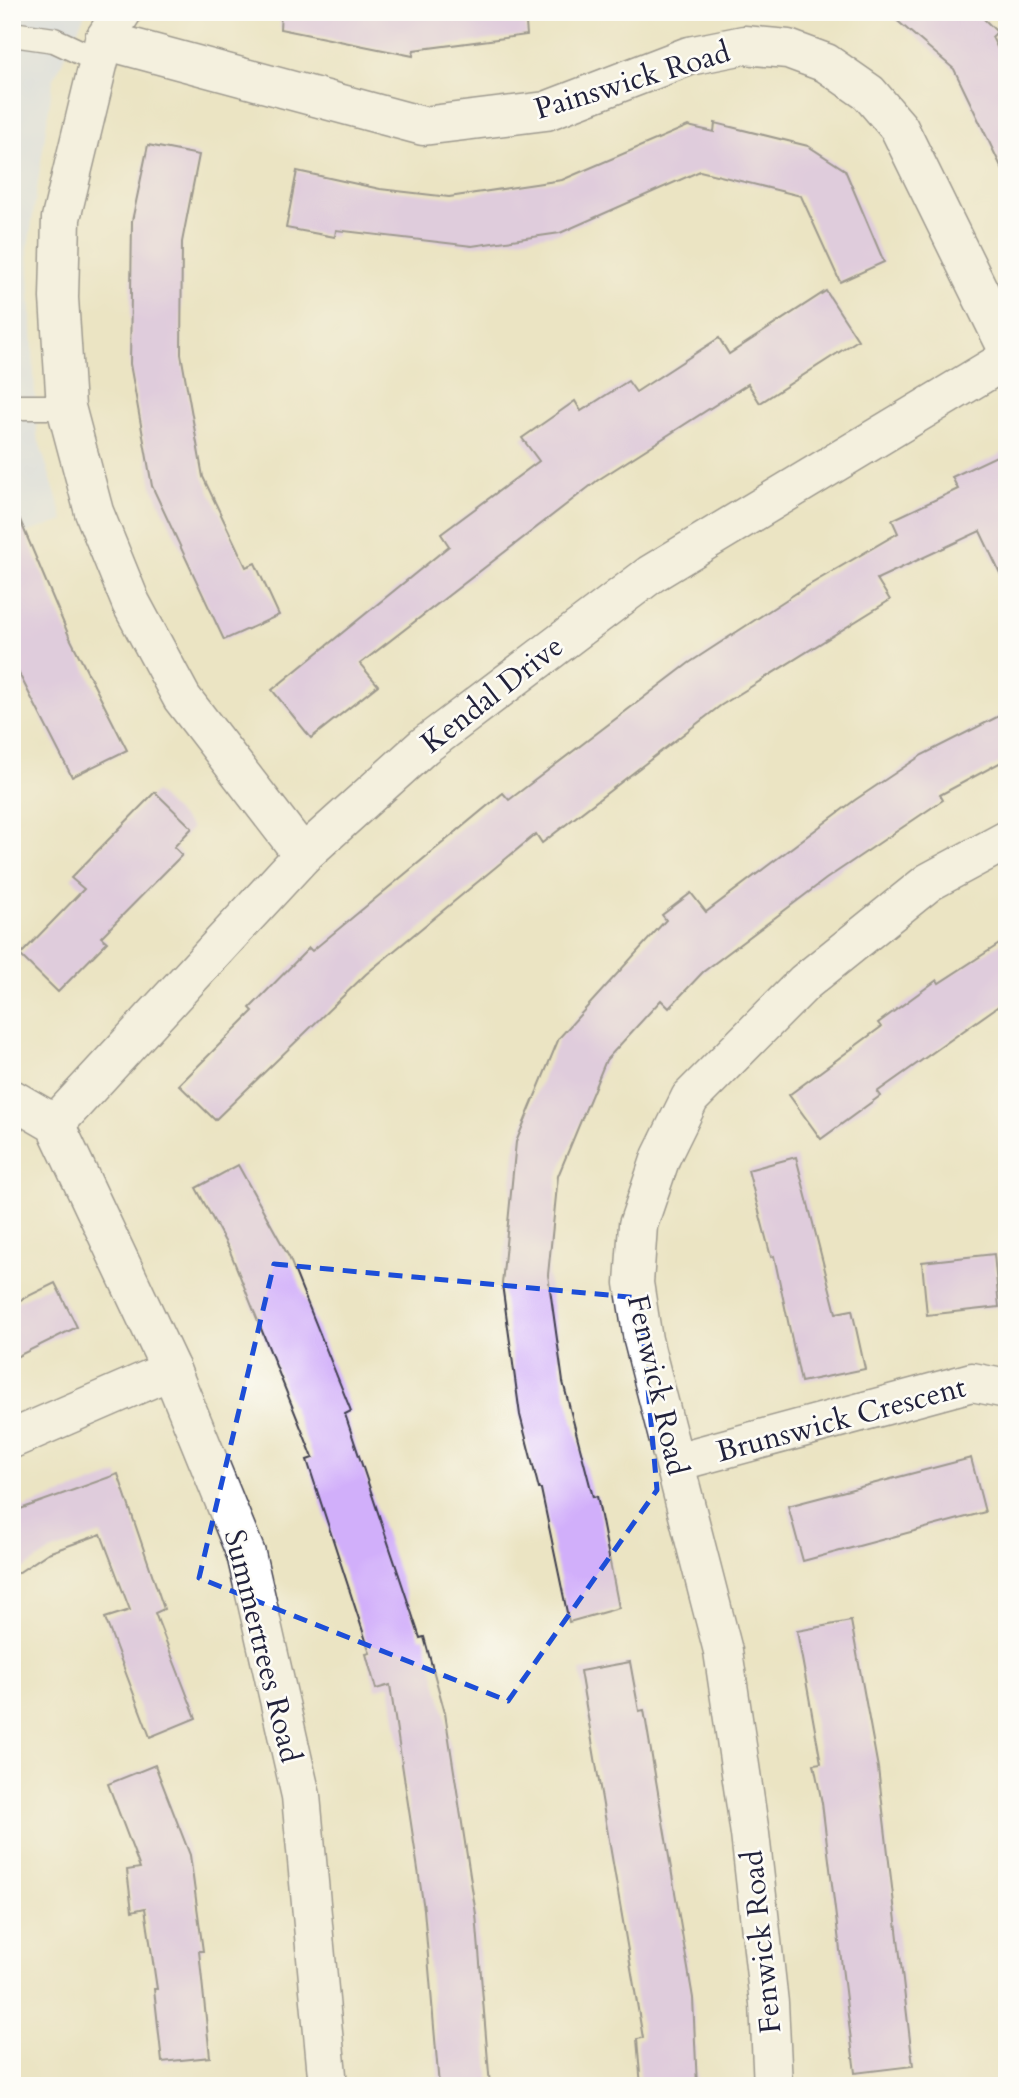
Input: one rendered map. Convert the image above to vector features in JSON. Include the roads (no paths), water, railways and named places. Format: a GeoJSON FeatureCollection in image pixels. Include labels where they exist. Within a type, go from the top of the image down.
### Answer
{"type":"FeatureCollection","features":[{"type":"Feature","properties":{"kind":"street","name":"Painswick Road"},"geometry":{"type":"LineString","coordinates":[[109,38],[423,126],[546,111],[689,55],[744,46],[788,49],[826,63],[869,93],[899,128],[1007,348]]}},
{"type":"Feature","properties":{"kind":"street"},"geometry":{"type":"LineString","coordinates":[[109,38],[61,218],[59,298],[66,407],[94,512],[131,603],[182,698],[303,855]]}},
{"type":"Feature","properties":{"kind":"street","name":"Kendal Drive"},"geometry":{"type":"LineString","coordinates":[[55,1124],[303,855],[424,746],[651,574],[1007,359]]}},
{"type":"Feature","properties":{"kind":"street","name":"Fenwick Road"},"geometry":{"type":"LineString","coordinates":[[773,2086],[769,2003],[750,1834],[723,1651],[643,1340],[634,1283],[638,1226],[661,1157],[690,1098],[805,982],[929,882],[1007,840]]}},
{"type":"Feature","properties":{"kind":"street"},"geometry":{"type":"LineString","coordinates":[[12,1099],[55,1124]]}},
{"type":"Feature","properties":{"kind":"street","name":"Summertrees Road"},"geometry":{"type":"LineString","coordinates":[[55,1124],[171,1370],[246,1554],[301,1796],[328,2086]]}},
{"type":"Feature","properties":{"kind":"street"},"geometry":{"type":"LineString","coordinates":[[12,1439],[171,1370]]}},
{"type":"Feature","properties":{"kind":"street","name":"Brunswick Crescent"},"geometry":{"type":"LineString","coordinates":[[676,1462],[972,1382],[1007,1389]]}},
{"type":"Feature","properties":{"kind":"lane"},"geometry":{"type":"LineString","coordinates":[[12,34],[54,40],[109,38]]}},
{"type":"Feature","properties":{"kind":"lane"},"geometry":{"type":"LineString","coordinates":[[12,407],[66,407]]}}]}
